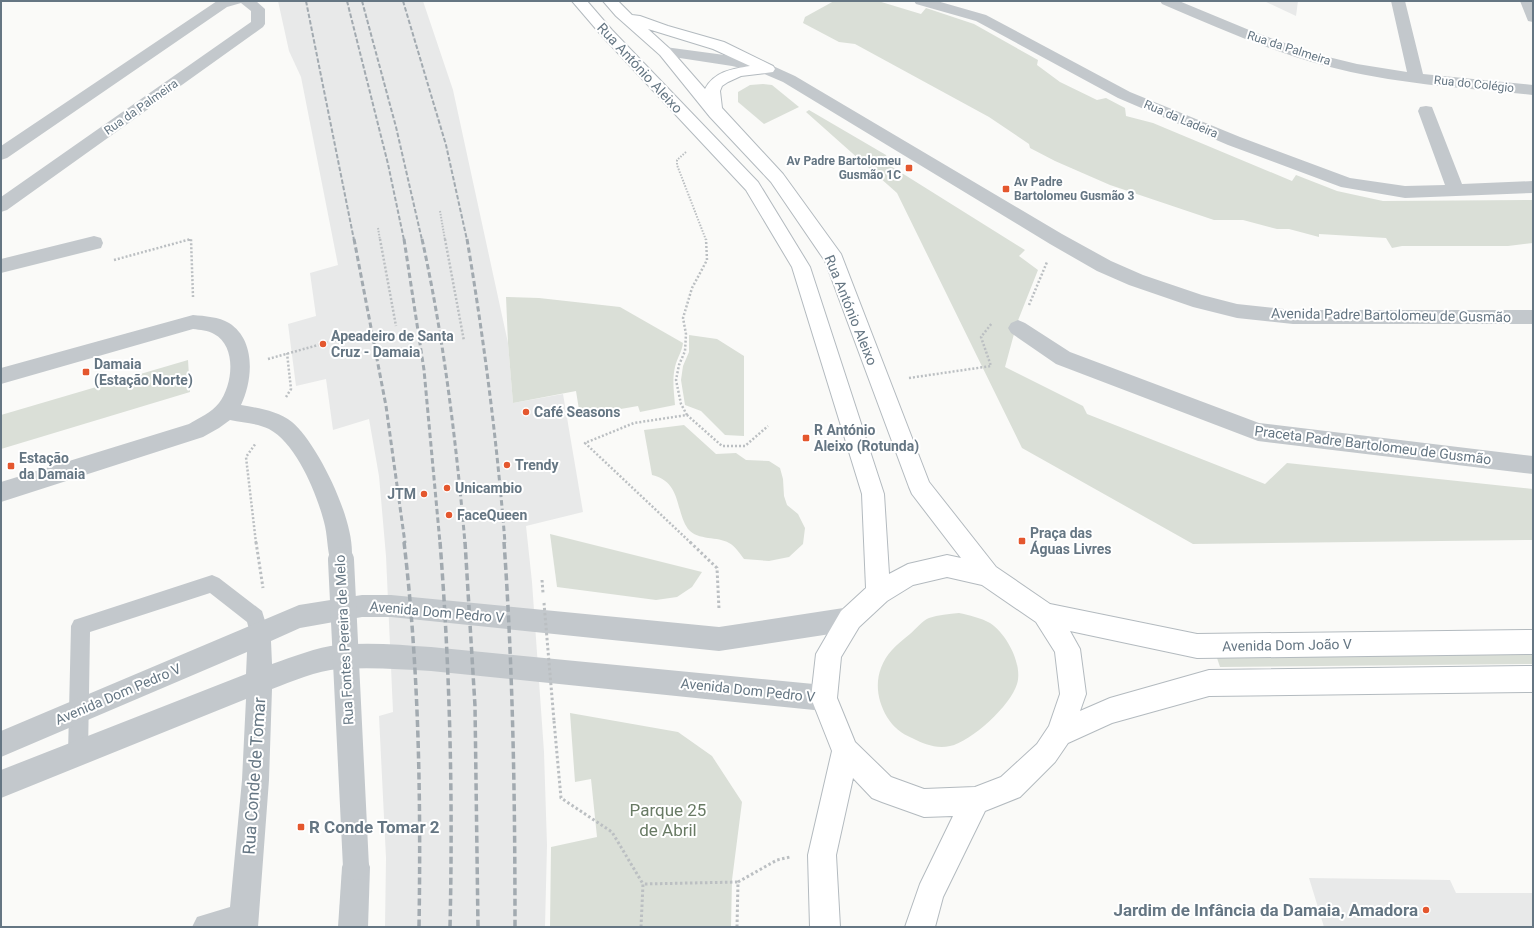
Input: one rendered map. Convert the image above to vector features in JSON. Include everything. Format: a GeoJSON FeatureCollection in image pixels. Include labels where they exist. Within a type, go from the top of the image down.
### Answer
{"type":"FeatureCollection","features":[{"type":"Feature","properties":{"kind":"street"},"geometry":{"type":"LineString","coordinates":[[1,154],[222,4],[235,1]]}},
{"type":"Feature","properties":{"kind":"street","name":"Rua da Palmeira"},"geometry":{"type":"LineString","coordinates":[[1,206],[258,24],[258,9],[247,1]]}},
{"type":"Feature","properties":{"kind":"street","name":"Rua António Aleixo"},"geometry":{"type":"LineString","coordinates":[[579,1],[607,33],[752,186],[801,267],[873,494],[878,593]]}},
{"type":"Feature","properties":{"kind":"street","name":"Rua da Ladeira"},"geometry":{"type":"LineString","coordinates":[[921,1],[952,5],[981,18],[1124,94],[1234,141],[1347,183],[1405,192],[1533,187]]}},
{"type":"Feature","properties":{"kind":"street","name":"Rua da Palmeira"},"geometry":{"type":"LineString","coordinates":[[1167,1],[1263,42],[1332,63],[1416,78]]}},
{"type":"Feature","properties":{"kind":"street"},"geometry":{"type":"LineString","coordinates":[[1398,1],[1416,78]]}},
{"type":"Feature","properties":{"kind":"street"},"geometry":{"type":"LineString","coordinates":[[1527,1],[1533,18]]}},
{"type":"Feature","properties":{"kind":"street"},"geometry":{"type":"LineString","coordinates":[[615,7],[656,29],[693,37],[734,51],[767,69]]}},
{"type":"Feature","properties":{"kind":"street","name":"Rua António Aleixo"},"geometry":{"type":"LineString","coordinates":[[615,7],[665,52],[716,113],[777,178],[834,259],[920,487],[988,575]]}},
{"type":"Feature","properties":{"kind":"street"},"geometry":{"type":"LineString","coordinates":[[607,33],[631,44],[665,52]]}},
{"type":"Feature","properties":{"kind":"street","name":"Avenida Padre Bartolomeu de Gusmão"},"geometry":{"type":"LineString","coordinates":[[665,52],[732,61],[767,69],[790,79],[1056,239],[1104,266],[1136,280],[1200,302],[1237,310],[1293,317],[1533,317]]}},
{"type":"Feature","properties":{"kind":"street"},"geometry":{"type":"LineString","coordinates":[[716,113],[711,100],[712,90],[719,81],[732,73],[767,69]]}},
{"type":"Feature","properties":{"kind":"street","name":"Rua do Colégio"},"geometry":{"type":"LineString","coordinates":[[1416,78],[1533,90]]}},
{"type":"Feature","properties":{"kind":"street"},"geometry":{"type":"LineString","coordinates":[[1426,111],[1455,189]]}},
{"type":"Feature","properties":{"kind":"street"},"geometry":{"type":"LineString","coordinates":[[1,266],[94,243]]}},
{"type":"Feature","properties":{"kind":"street"},"geometry":{"type":"LineString","coordinates":[[1,376],[193,322],[221,328],[236,342],[240,366],[238,391],[226,410],[212,422],[196,431],[1,492]]}},
{"type":"Feature","properties":{"kind":"street","name":"Praceta Padre Bartolomeu de Gusmão"},"geometry":{"type":"LineString","coordinates":[[1018,328],[1062,358],[1258,432],[1533,464]]}},
{"type":"Feature","properties":{"kind":"street","name":"Rua Fontes Pereira de Melo"},"geometry":{"type":"LineString","coordinates":[[226,410],[270,421],[285,428],[302,448],[320,482],[336,521],[341,560],[356,867],[353,927]]}},
{"type":"Feature","properties":{"kind":"street"},"geometry":{"type":"LineString","coordinates":[[947,566],[988,575],[1045,614],[1067,649],[1073,694],[1059,734],[1046,753],[1010,787],[975,801],[924,803],[882,788],[845,751],[824,698],[829,654],[850,619],[878,593],[908,575],[947,566]]}},
{"type":"Feature","properties":{"kind":"street","name":"Avenida Dom Pedro V"},"geometry":{"type":"LineString","coordinates":[[1,744],[299,617],[362,606],[391,606],[719,639],[850,619]]}},
{"type":"Feature","properties":{"kind":"street","name":"Avenida Dom João V"},"geometry":{"type":"LineString","coordinates":[[1045,614],[1197,646],[1533,642]]}},
{"type":"Feature","properties":{"kind":"street","name":"Rua Conde de Tomar"},"geometry":{"type":"LineString","coordinates":[[207,927],[243,922],[251,838],[259,710],[260,681],[258,634]]}},
{"type":"Feature","properties":{"kind":"street","name":"Avenida Dom Pedro V"},"geometry":{"type":"LineString","coordinates":[[1,784],[260,681],[304,665],[338,657],[387,656],[824,698]]}},
{"type":"Feature","properties":{"kind":"street"},"geometry":{"type":"LineString","coordinates":[[1059,734],[1110,710],[1209,683],[1533,679]]}},
{"type":"Feature","properties":{"kind":"street"},"geometry":{"type":"LineString","coordinates":[[825,927],[822,855],[845,751]]}},
{"type":"Feature","properties":{"kind":"street"},"geometry":{"type":"LineString","coordinates":[[920,927],[930,894],[975,801]]}},
{"type":"Feature","properties":{"kind":"lane"},"geometry":{"type":"LineString","coordinates":[[78,754],[81,626],[212,584],[255,617],[258,634]]}},
{"type":"Feature","properties":{"kind":"path"},"geometry":{"type":"LineString","coordinates":[[687,149],[685,154],[676,160],[676,165],[706,238],[707,260],[692,288],[683,318],[686,334],[685,351],[679,365],[676,380],[681,404],[688,414],[722,446],[745,446],[768,426]]}},
{"type":"Feature","properties":{"kind":"path"},"geometry":{"type":"LineString","coordinates":[[440,212],[464,341]]}},
{"type":"Feature","properties":{"kind":"path"},"geometry":{"type":"LineString","coordinates":[[378,228],[396,326]]}},
{"type":"Feature","properties":{"kind":"path"},"geometry":{"type":"LineString","coordinates":[[94,243],[110,244],[110,261],[191,239],[193,322]]}},
{"type":"Feature","properties":{"kind":"path"},"geometry":{"type":"LineString","coordinates":[[880,383],[991,366],[981,336],[998,316],[1018,328],[1056,239]]}},
{"type":"Feature","properties":{"kind":"path"},"geometry":{"type":"LineString","coordinates":[[292,352],[354,335]]}},
{"type":"Feature","properties":{"kind":"path"},"geometry":{"type":"LineString","coordinates":[[688,414],[634,423],[585,443],[717,568],[719,639]]}},
{"type":"Feature","properties":{"kind":"path"},"geometry":{"type":"LineString","coordinates":[[241,606],[264,591],[253,525],[249,481]]}},
{"type":"Feature","properties":{"kind":"path"},"geometry":{"type":"LineString","coordinates":[[544,603],[561,798],[612,832],[644,884],[641,927]]}},
{"type":"Feature","properties":{"kind":"path"},"geometry":{"type":"LineString","coordinates":[[644,884],[738,882],[777,860]]}},
{"type":"Feature","properties":{"kind":"path"},"geometry":{"type":"LineString","coordinates":[[737,927],[738,882]]}},
{"type":"Feature","properties":{"kind":"shaded area"},"geometry":{"type":"Polygon","coordinates":[[[278,1],[423,1],[453,90],[508,343],[513,403],[563,394],[583,512],[526,526],[532,582],[544,752],[547,845],[545,927],[385,927],[386,858],[379,716],[393,712],[386,556],[379,476],[369,419],[333,430],[326,379],[296,386],[288,324],[316,316],[310,273],[338,265],[301,77],[289,51],[278,1]]]}},
{"type":"Feature","properties":{"kind":"shaded area"},"geometry":{"type":"Polygon","coordinates":[[[1264,1],[1298,1],[1296,16],[1264,1]]]}},
{"type":"Feature","properties":{"kind":"shaded area","name":"Jardim de Infância da Damaia, Amadora"},"geometry":{"type":"Polygon","coordinates":[[[1309,878],[1450,880],[1456,893],[1533,893],[1533,927],[1324,927],[1309,878]]]}},
{"type":"Feature","properties":{"kind":"green space"},"geometry":{"type":"Polygon","coordinates":[[[834,1],[878,1],[921,14],[926,8],[974,24],[1038,60],[1037,65],[1060,82],[1097,100],[1106,98],[1125,108],[1126,116],[1153,123],[1292,181],[1296,175],[1337,191],[1383,201],[1533,200],[1533,243],[1508,246],[1402,246],[1392,248],[1386,238],[1319,234],[1319,237],[1289,229],[1277,229],[1243,220],[1214,220],[1110,185],[1055,161],[1030,148],[1029,144],[989,117],[855,44],[839,42],[803,23],[805,17],[834,1]]]}},
{"type":"Feature","properties":{"kind":"green space"},"geometry":{"type":"Polygon","coordinates":[[[750,85],[772,85],[799,107],[764,124],[738,102],[738,92],[750,85]]]}},
{"type":"Feature","properties":{"kind":"green space"},"geometry":{"type":"Polygon","coordinates":[[[809,110],[886,155],[889,165],[1025,250],[1019,256],[1038,270],[1017,323],[1005,367],[1083,406],[1087,414],[1265,484],[1287,463],[1533,489],[1533,540],[1193,544],[1022,448],[897,193],[806,112],[809,110]]]}},
{"type":"Feature","properties":{"kind":"green space"},"geometry":{"type":"Polygon","coordinates":[[[506,297],[539,298],[620,307],[683,343],[674,372],[675,405],[640,412],[638,406],[580,416],[576,391],[513,403],[506,297]]]}},
{"type":"Feature","properties":{"kind":"green space"},"geometry":{"type":"Polygon","coordinates":[[[689,335],[717,339],[744,356],[744,436],[725,435],[701,411],[685,405],[681,380],[683,366],[689,352],[689,335]]]}},
{"type":"Feature","properties":{"kind":"green space"},"geometry":{"type":"Polygon","coordinates":[[[188,360],[190,392],[1,449],[1,415],[188,360]]]}},
{"type":"Feature","properties":{"kind":"green space"},"geometry":{"type":"Polygon","coordinates":[[[684,425],[716,454],[736,453],[746,460],[769,461],[780,468],[783,479],[784,496],[787,505],[798,514],[805,528],[803,544],[789,557],[769,561],[744,559],[731,544],[724,541],[702,537],[692,533],[688,529],[684,522],[673,490],[662,479],[652,475],[644,430],[684,425]]]}},
{"type":"Feature","properties":{"kind":"green space"},"geometry":{"type":"Polygon","coordinates":[[[550,534],[702,572],[692,587],[677,597],[656,600],[557,587],[550,534]]]}},
{"type":"Feature","properties":{"kind":"green space"},"geometry":{"type":"Polygon","coordinates":[[[959,613],[986,621],[1002,634],[1008,642],[1016,659],[1018,668],[1017,684],[1013,693],[999,712],[968,738],[959,743],[945,747],[930,745],[898,730],[889,721],[883,709],[878,691],[879,674],[886,658],[892,650],[924,621],[936,616],[959,613]]]}},
{"type":"Feature","properties":{"kind":"green space"},"geometry":{"type":"Polygon","coordinates":[[[1533,654],[1533,664],[1220,667],[1217,658],[1533,654]]]}},
{"type":"Feature","properties":{"kind":"green space","name":"Parque 25 de Abril"},"geometry":{"type":"Polygon","coordinates":[[[570,713],[678,732],[712,756],[742,802],[732,880],[731,927],[550,927],[551,847],[597,837],[591,779],[575,782],[570,713]]]}},
{"type":"Feature","properties":{"kind":"railway"},"geometry":{"type":"LineString","coordinates":[[306,1],[354,240]]}},
{"type":"Feature","properties":{"kind":"railway"},"geometry":{"type":"LineString","coordinates":[[347,1],[388,164],[404,240]]}},
{"type":"Feature","properties":{"kind":"railway"},"geometry":{"type":"LineString","coordinates":[[362,1],[396,127],[422,240]]}},
{"type":"Feature","properties":{"kind":"railway"},"geometry":{"type":"LineString","coordinates":[[403,1],[446,145],[467,240]]}},
{"type":"Feature","properties":{"kind":"railway"},"geometry":{"type":"LineString","coordinates":[[354,239],[386,406],[405,543]]}},
{"type":"Feature","properties":{"kind":"railway"},"geometry":{"type":"LineString","coordinates":[[404,239],[424,370],[440,543]]}},
{"type":"Feature","properties":{"kind":"railway"},"geometry":{"type":"LineString","coordinates":[[422,239],[443,352],[458,467],[465,543]]}},
{"type":"Feature","properties":{"kind":"railway"},"geometry":{"type":"LineString","coordinates":[[467,239],[489,391],[505,543]]}},
{"type":"Feature","properties":{"kind":"railway"},"geometry":{"type":"LineString","coordinates":[[404,542],[413,638],[418,734],[420,831],[419,927]]}},
{"type":"Feature","properties":{"kind":"railway"},"geometry":{"type":"LineString","coordinates":[[440,542],[450,734],[450,927]]}},
{"type":"Feature","properties":{"kind":"railway"},"geometry":{"type":"LineString","coordinates":[[465,542],[475,706],[478,927]]}},
{"type":"Feature","properties":{"kind":"railway"},"geometry":{"type":"LineString","coordinates":[[504,542],[510,638],[513,734],[515,927]]}},
{"type":"Feature","properties":{"kind":"place","name":"Av Padre Bartolomeu Gusmão 1C"},"geometry":{"type":"Point","coordinates":[909,168]}},
{"type":"Feature","properties":{"kind":"place","name":"Av Padre Bartolomeu Gusmão 3"},"geometry":{"type":"Point","coordinates":[1006,189]}},
{"type":"Feature","properties":{"kind":"place","name":"Apeadeiro de Santa Cruz - Damaia"},"geometry":{"type":"Point","coordinates":[323,344]}},
{"type":"Feature","properties":{"kind":"place","name":"Damaia (Estação Norte)"},"geometry":{"type":"Point","coordinates":[86,372]}},
{"type":"Feature","properties":{"kind":"place","name":"Café Seasons"},"geometry":{"type":"Point","coordinates":[526,412]}},
{"type":"Feature","properties":{"kind":"place","name":"R António Aleixo (Rotunda)"},"geometry":{"type":"Point","coordinates":[806,438]}},
{"type":"Feature","properties":{"kind":"place","name":"Trendy"},"geometry":{"type":"Point","coordinates":[507,465]}},
{"type":"Feature","properties":{"kind":"place","name":"Estação da Damaia"},"geometry":{"type":"Point","coordinates":[11,466]}},
{"type":"Feature","properties":{"kind":"place","name":"Unicambio"},"geometry":{"type":"Point","coordinates":[447,488]}},
{"type":"Feature","properties":{"kind":"place","name":"JTM"},"geometry":{"type":"Point","coordinates":[424,494]}},
{"type":"Feature","properties":{"kind":"place","name":"FaceQueen"},"geometry":{"type":"Point","coordinates":[449,515]}},
{"type":"Feature","properties":{"kind":"place","name":"Praça das Águas Livres"},"geometry":{"type":"Point","coordinates":[1022,541]}},
{"type":"Feature","properties":{"kind":"place","name":"R Conde Tomar 2"},"geometry":{"type":"Point","coordinates":[301,827]}},
{"type":"Feature","properties":{"kind":"place","name":"Jardim de Infância da Damaia, Amadora"},"geometry":{"type":"Point","coordinates":[1426,910]}}]}
